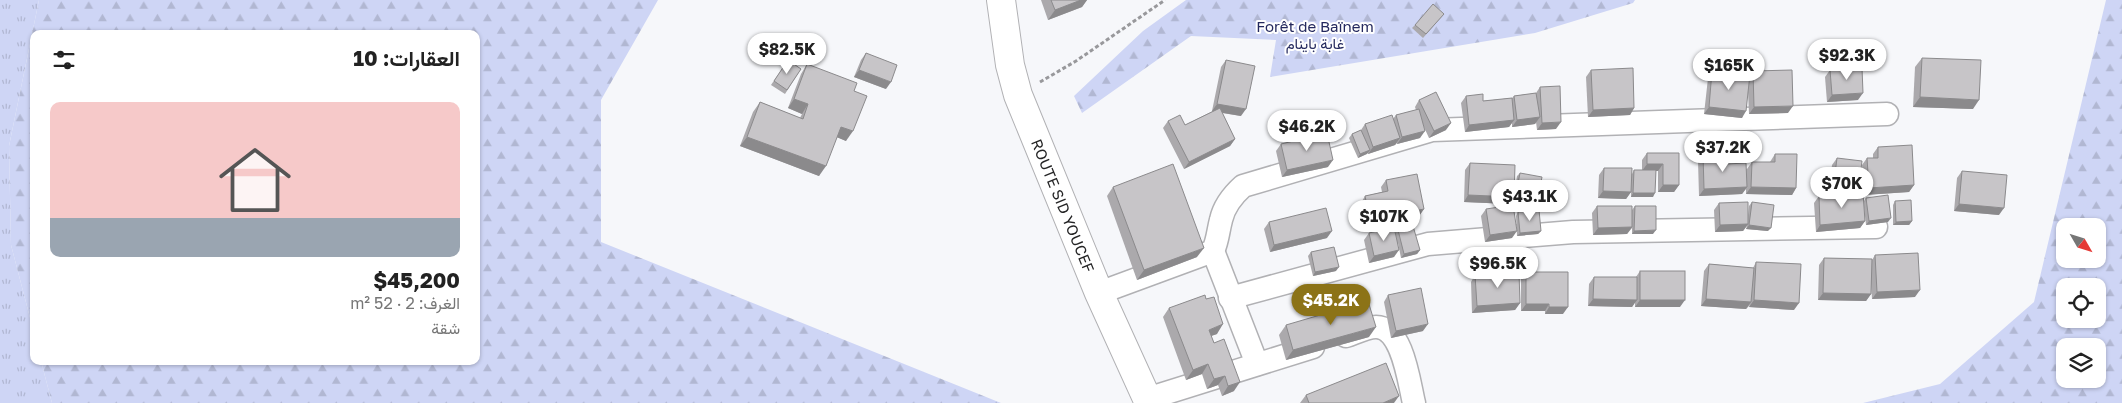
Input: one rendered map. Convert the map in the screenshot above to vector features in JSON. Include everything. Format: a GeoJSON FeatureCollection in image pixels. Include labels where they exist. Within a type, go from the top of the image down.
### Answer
{"type":"FeatureCollection","features":[{"type":"Feature","properties":{"kind":"main road","name":"ROUTE SID YOUCEF"},"geometry":{"type":"LineString","coordinates":[[1001,0],[1010,65],[1018,95],[1098,293],[1148,401]]}},
{"type":"Feature","properties":{"kind":"street"},"geometry":{"type":"LineString","coordinates":[[1257,364],[1213,251],[1218,239],[1221,218],[1231,197],[1242,186],[1432,130],[1887,114]]}},
{"type":"Feature","properties":{"kind":"street"},"geometry":{"type":"LineString","coordinates":[[1230,298],[1428,244],[1573,232],[1876,227]]}},
{"type":"Feature","properties":{"kind":"street"},"geometry":{"type":"LineString","coordinates":[[1098,293],[1213,251]]}},
{"type":"Feature","properties":{"kind":"street"},"geometry":{"type":"LineString","coordinates":[[1148,401],[1257,364],[1376,327],[1388,331],[1397,340],[1414,403]]}},
{"type":"Feature","properties":{"kind":"path"},"geometry":{"type":"LineString","coordinates":[[1018,95],[1076,61],[1165,0]]}},
{"type":"Feature","properties":{"kind":"green space"},"geometry":{"type":"Polygon","coordinates":[[[0,0],[39,0],[33,30],[30,30],[30,44],[9,146],[11,245],[30,318],[30,365],[42,365],[52,403],[0,403],[0,0]]]}},
{"type":"Feature","properties":{"kind":"green space"},"geometry":{"type":"Polygon","coordinates":[[[39,0],[658,0],[601,100],[601,242],[1001,403],[52,403],[42,365],[480,365],[480,30],[33,30],[39,0]]]}},
{"type":"Feature","properties":{"kind":"green space","name":"Forêt de Baïnem غابة باينام"},"geometry":{"type":"Polygon","coordinates":[[[1186,0],[1635,0],[1633,3],[1535,33],[1270,77],[1276,40],[1191,36],[1082,113],[1074,96],[1143,31],[1186,0]]]}},
{"type":"Feature","properties":{"kind":"green space"},"geometry":{"type":"Polygon","coordinates":[[[2106,0],[2122,0],[2122,403],[1863,403],[1940,384],[2034,302],[2106,0]]]}},
{"type":"Feature","properties":{"kind":"green space"},"geometry":{"type":"Polygon","coordinates":[[[30,44],[30,318],[11,245],[9,146],[30,44]]]}},
{"type":"Feature","properties":{"kind":"building"},"geometry":{"type":"Polygon","coordinates":[[[1051,0],[1081,0],[1055,10],[1051,0]]]}},
{"type":"Feature","properties":{"kind":"building"},"geometry":{"type":"Polygon","coordinates":[[[1433,4],[1444,14],[1426,34],[1415,25],[1433,4]]]}},
{"type":"Feature","properties":{"kind":"building"},"geometry":{"type":"Polygon","coordinates":[[[866,53],[897,65],[891,82],[859,70],[866,53]]]}},
{"type":"Feature","properties":{"kind":"building"},"geometry":{"type":"Polygon","coordinates":[[[1922,58],[1981,60],[1979,100],[1920,97],[1922,58]]]}},
{"type":"Feature","properties":{"kind":"building"},"geometry":{"type":"Polygon","coordinates":[[[788,60],[801,69],[787,90],[774,81],[788,60]]]}},
{"type":"Feature","properties":{"kind":"building"},"geometry":{"type":"Polygon","coordinates":[[[1226,60],[1255,66],[1246,109],[1217,104],[1226,60]]]}},
{"type":"Feature","properties":{"kind":"building"},"geometry":{"type":"Polygon","coordinates":[[[807,64],[857,83],[854,91],[867,96],[853,131],[841,127],[826,166],[747,137],[760,102],[803,119],[808,104],[794,99],[807,64]]]}},
{"type":"Feature","properties":{"kind":"building"},"geometry":{"type":"Polygon","coordinates":[[[1633,68],[1634,108],[1593,110],[1591,70],[1633,68]]]}},
{"type":"Feature","properties":{"kind":"building"},"geometry":{"type":"Polygon","coordinates":[[[1862,68],[1863,93],[1832,95],[1830,70],[1862,68]]]}},
{"type":"Feature","properties":{"kind":"building"},"geometry":{"type":"Polygon","coordinates":[[[1792,70],[1793,106],[1754,107],[1753,71],[1792,70]]]}},
{"type":"Feature","properties":{"kind":"building"},"geometry":{"type":"Polygon","coordinates":[[[1712,71],[1750,74],[1746,111],[1709,107],[1712,71]]]}},
{"type":"Feature","properties":{"kind":"building"},"geometry":{"type":"Polygon","coordinates":[[[1560,86],[1561,122],[1542,123],[1540,87],[1560,86]]]}},
{"type":"Feature","properties":{"kind":"building"},"geometry":{"type":"Polygon","coordinates":[[[1436,92],[1451,123],[1434,131],[1419,100],[1436,92]]]}},
{"type":"Feature","properties":{"kind":"building"},"geometry":{"type":"Polygon","coordinates":[[[1536,93],[1540,117],[1517,120],[1514,96],[1536,93]]]}},
{"type":"Feature","properties":{"kind":"building"},"geometry":{"type":"Polygon","coordinates":[[[1483,94],[1483,101],[1512,98],[1514,120],[1469,125],[1466,96],[1483,94]]]}},
{"type":"Feature","properties":{"kind":"building"},"geometry":{"type":"Polygon","coordinates":[[[1220,108],[1235,139],[1189,162],[1168,121],[1180,115],[1185,125],[1220,108]]]}},
{"type":"Feature","properties":{"kind":"building"},"geometry":{"type":"Polygon","coordinates":[[[1419,109],[1425,131],[1402,137],[1396,115],[1419,109]]]}},
{"type":"Feature","properties":{"kind":"building"},"geometry":{"type":"Polygon","coordinates":[[[1392,115],[1400,138],[1373,147],[1365,124],[1392,115]]]}},
{"type":"Feature","properties":{"kind":"building"},"geometry":{"type":"Polygon","coordinates":[[[1361,130],[1370,150],[1360,154],[1352,134],[1361,130]]]}},
{"type":"Feature","properties":{"kind":"building"},"geometry":{"type":"Polygon","coordinates":[[[1327,133],[1333,160],[1287,170],[1281,144],[1327,133]]]}},
{"type":"Feature","properties":{"kind":"building"},"geometry":{"type":"Polygon","coordinates":[[[1912,145],[1914,185],[1869,188],[1867,158],[1878,158],[1878,147],[1912,145]]]}},
{"type":"Feature","properties":{"kind":"building"},"geometry":{"type":"Polygon","coordinates":[[[1647,153],[1679,153],[1679,185],[1663,185],[1663,164],[1647,164],[1647,153]]]}},
{"type":"Feature","properties":{"kind":"building"},"geometry":{"type":"Polygon","coordinates":[[[1726,153],[1726,164],[1746,163],[1747,187],[1704,189],[1703,154],[1726,153]]]}},
{"type":"Feature","properties":{"kind":"building"},"geometry":{"type":"Polygon","coordinates":[[[1775,154],[1797,154],[1796,188],[1751,187],[1752,162],[1775,162],[1775,154]]]}},
{"type":"Feature","properties":{"kind":"building"},"geometry":{"type":"Polygon","coordinates":[[[1837,158],[1862,161],[1859,185],[1834,182],[1837,158]]]}},
{"type":"Feature","properties":{"kind":"building"},"geometry":{"type":"Polygon","coordinates":[[[1470,163],[1515,165],[1514,197],[1468,195],[1470,163]]]}},
{"type":"Feature","properties":{"kind":"building"},"geometry":{"type":"Polygon","coordinates":[[[1173,164],[1204,248],[1144,270],[1113,187],[1173,164]]]}},
{"type":"Feature","properties":{"kind":"building"},"geometry":{"type":"Polygon","coordinates":[[[1604,168],[1632,168],[1631,192],[1603,191],[1604,168]]]}},
{"type":"Feature","properties":{"kind":"building"},"geometry":{"type":"Polygon","coordinates":[[[1634,170],[1656,170],[1655,193],[1633,193],[1634,170]]]}},
{"type":"Feature","properties":{"kind":"building"},"geometry":{"type":"Polygon","coordinates":[[[1962,171],[2007,175],[2004,208],[1959,204],[1962,171]]]}},
{"type":"Feature","properties":{"kind":"building"},"geometry":{"type":"Polygon","coordinates":[[[1520,173],[1542,177],[1538,198],[1516,194],[1520,173]]]}},
{"type":"Feature","properties":{"kind":"building"},"geometry":{"type":"Polygon","coordinates":[[[1417,174],[1424,209],[1370,220],[1365,196],[1388,191],[1386,180],[1417,174]]]}},
{"type":"Feature","properties":{"kind":"building"},"geometry":{"type":"Polygon","coordinates":[[[1863,193],[1865,221],[1820,225],[1819,196],[1863,193]]]}},
{"type":"Feature","properties":{"kind":"building"},"geometry":{"type":"Polygon","coordinates":[[[1888,195],[1891,218],[1869,221],[1866,198],[1888,195]]]}},
{"type":"Feature","properties":{"kind":"building"},"geometry":{"type":"Polygon","coordinates":[[[1911,200],[1912,221],[1896,222],[1895,201],[1911,200]]]}},
{"type":"Feature","properties":{"kind":"building"},"geometry":{"type":"Polygon","coordinates":[[[1748,202],[1748,224],[1720,225],[1719,203],[1748,202]]]}},
{"type":"Feature","properties":{"kind":"building"},"geometry":{"type":"Polygon","coordinates":[[[1752,202],[1774,205],[1771,228],[1749,225],[1752,202]]]}},
{"type":"Feature","properties":{"kind":"building"},"geometry":{"type":"Polygon","coordinates":[[[1513,205],[1517,231],[1490,235],[1486,209],[1513,205]]]}},
{"type":"Feature","properties":{"kind":"building"},"geometry":{"type":"Polygon","coordinates":[[[1597,206],[1632,206],[1632,227],[1598,228],[1597,206]]]}},
{"type":"Feature","properties":{"kind":"building"},"geometry":{"type":"Polygon","coordinates":[[[1635,206],[1656,206],[1656,230],[1634,231],[1635,206]]]}},
{"type":"Feature","properties":{"kind":"building"},"geometry":{"type":"Polygon","coordinates":[[[1326,208],[1332,231],[1274,245],[1269,222],[1326,208]]]}},
{"type":"Feature","properties":{"kind":"building"},"geometry":{"type":"Polygon","coordinates":[[[1539,210],[1541,231],[1520,233],[1518,212],[1539,210]]]}},
{"type":"Feature","properties":{"kind":"building"},"geometry":{"type":"Polygon","coordinates":[[[1413,226],[1420,250],[1404,254],[1398,230],[1413,226]]]}},
{"type":"Feature","properties":{"kind":"building"},"geometry":{"type":"Polygon","coordinates":[[[1394,227],[1399,250],[1374,256],[1369,233],[1394,227]]]}},
{"type":"Feature","properties":{"kind":"building"},"geometry":{"type":"Polygon","coordinates":[[[1334,247],[1339,267],[1315,272],[1311,252],[1334,247]]]}},
{"type":"Feature","properties":{"kind":"building"},"geometry":{"type":"Polygon","coordinates":[[[1918,253],[1920,290],[1877,292],[1875,255],[1918,253]]]}},
{"type":"Feature","properties":{"kind":"building"},"geometry":{"type":"Polygon","coordinates":[[[1824,258],[1872,259],[1871,294],[1823,293],[1824,258]]]}},
{"type":"Feature","properties":{"kind":"building"},"geometry":{"type":"Polygon","coordinates":[[[1756,262],[1801,264],[1799,303],[1754,300],[1756,262]]]}},
{"type":"Feature","properties":{"kind":"building"},"geometry":{"type":"Polygon","coordinates":[[[1709,264],[1754,268],[1751,302],[1706,299],[1709,264]]]}},
{"type":"Feature","properties":{"kind":"building"},"geometry":{"type":"Polygon","coordinates":[[[1640,271],[1685,271],[1685,300],[1640,300],[1640,271]]]}},
{"type":"Feature","properties":{"kind":"building"},"geometry":{"type":"Polygon","coordinates":[[[1526,272],[1568,272],[1568,307],[1549,307],[1549,304],[1526,304],[1526,272]]]}},
{"type":"Feature","properties":{"kind":"building"},"geometry":{"type":"Polygon","coordinates":[[[1519,273],[1520,303],[1477,306],[1475,275],[1519,273]]]}},
{"type":"Feature","properties":{"kind":"building"},"geometry":{"type":"Polygon","coordinates":[[[1594,277],[1637,277],[1637,300],[1593,299],[1594,277]]]}},
{"type":"Feature","properties":{"kind":"building"},"geometry":{"type":"Polygon","coordinates":[[[1421,288],[1428,324],[1396,331],[1388,295],[1421,288]]]}},
{"type":"Feature","properties":{"kind":"building"},"geometry":{"type":"Polygon","coordinates":[[[1205,295],[1206,299],[1214,297],[1223,324],[1209,330],[1214,343],[1224,339],[1240,382],[1228,386],[1225,376],[1214,379],[1208,364],[1193,370],[1169,308],[1205,295]]]}},
{"type":"Feature","properties":{"kind":"building"},"geometry":{"type":"Polygon","coordinates":[[[1368,301],[1376,327],[1293,350],[1286,325],[1368,301]]]}},
{"type":"Feature","properties":{"kind":"building"},"geometry":{"type":"Polygon","coordinates":[[[1386,363],[1399,396],[1383,403],[1309,403],[1306,395],[1386,363]]]}}]}
